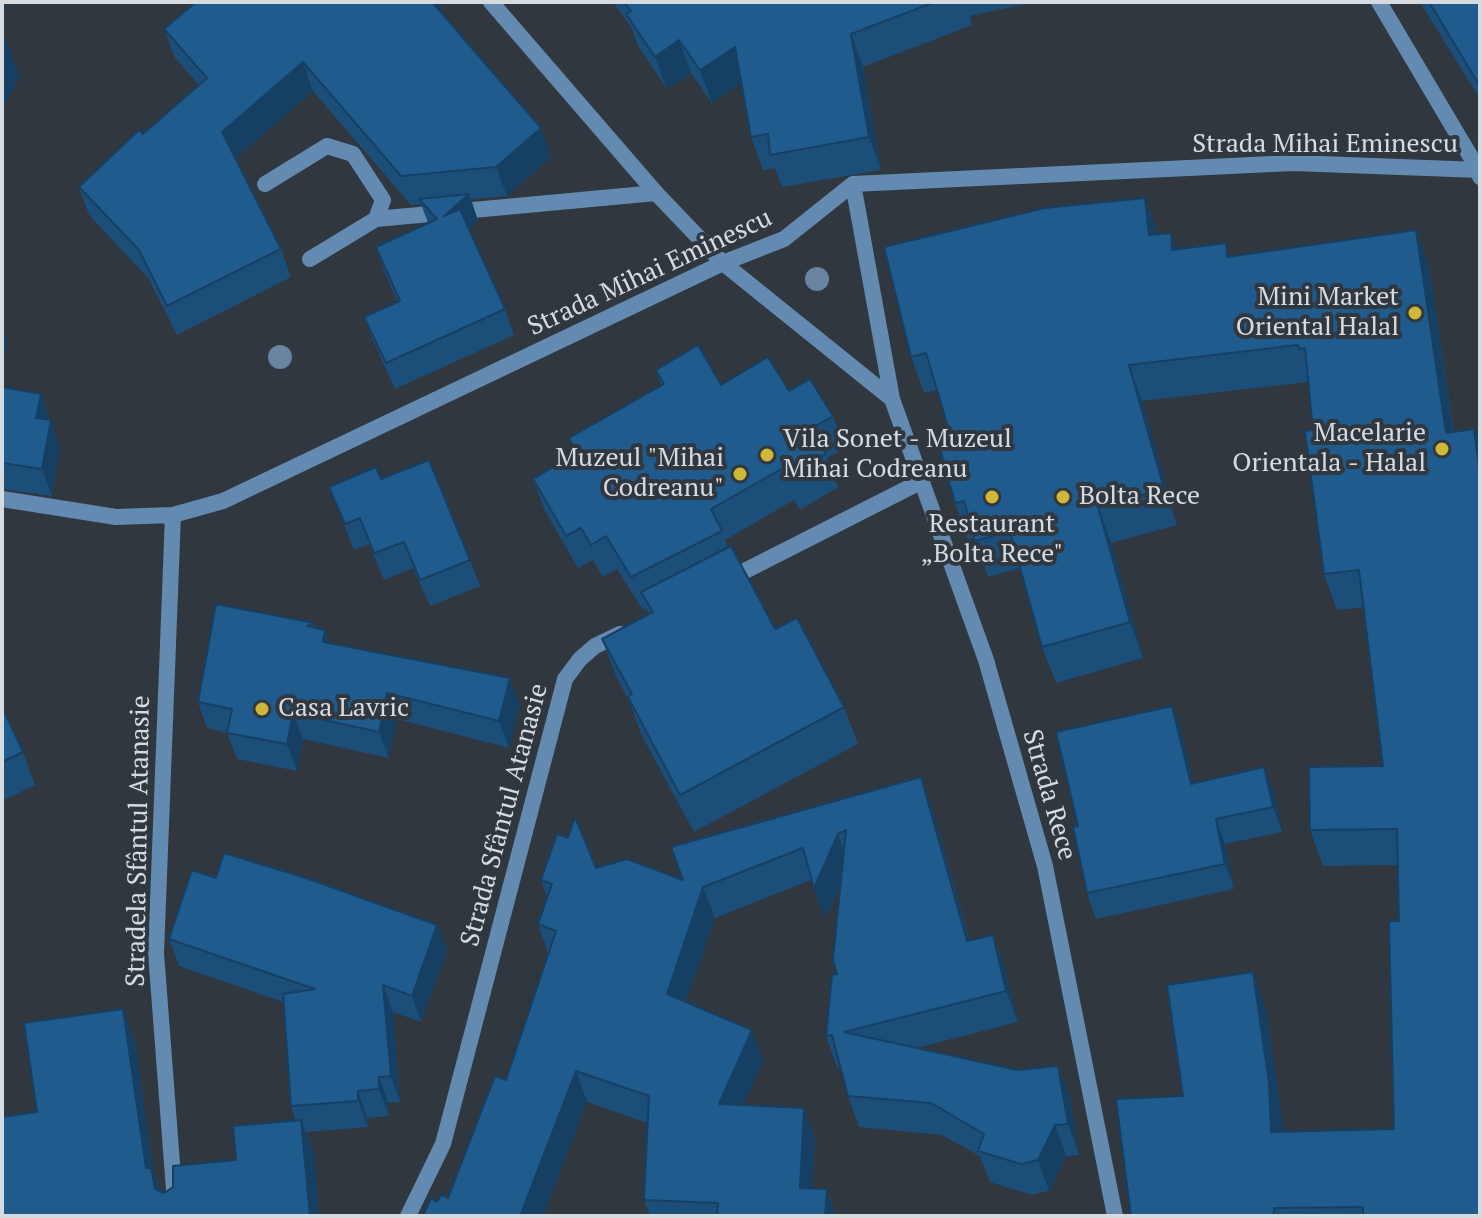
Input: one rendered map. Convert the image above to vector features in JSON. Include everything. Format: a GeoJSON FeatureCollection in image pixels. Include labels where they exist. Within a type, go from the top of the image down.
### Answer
{"type":"FeatureCollection","features":[{"type":"Feature","properties":{"kind":"street"},"geometry":{"type":"LineString","coordinates":[[491,2],[656,193],[723,263],[892,399]]}},
{"type":"Feature","properties":{"kind":"street"},"geometry":{"type":"LineString","coordinates":[[1379,2],[1480,173]]}},
{"type":"Feature","properties":{"kind":"street"},"geometry":{"type":"LineString","coordinates":[[265,184],[327,146],[353,154],[383,200],[376,219]]}},
{"type":"Feature","properties":{"kind":"street","name":"Strada Mihai Eminescu"},"geometry":{"type":"LineString","coordinates":[[2,499],[116,517],[173,515],[223,501],[723,263],[784,239],[853,184],[1293,163],[1480,173]]}},
{"type":"Feature","properties":{"kind":"street","name":"Strada Rece"},"geometry":{"type":"LineString","coordinates":[[853,184],[892,399],[986,660],[1045,866],[1115,1216]]}},
{"type":"Feature","properties":{"kind":"street"},"geometry":{"type":"LineString","coordinates":[[310,259],[376,219],[656,193]]}},
{"type":"Feature","properties":{"kind":"street"},"geometry":{"type":"LineString","coordinates":[[709,589],[922,481]]}},
{"type":"Feature","properties":{"kind":"street","name":"Stradela Sfântul Atanasie"},"geometry":{"type":"LineString","coordinates":[[173,515],[156,953],[176,1216]]}},
{"type":"Feature","properties":{"kind":"street","name":"Strada Sfântul Atanasie"},"geometry":{"type":"LineString","coordinates":[[408,1216],[443,1144],[565,679],[595,646],[638,625]]}},
{"type":"Feature","properties":{"kind":"building"},"geometry":{"type":"Polygon","coordinates":[[[196,2],[432,2],[541,128],[496,167],[401,176],[303,62],[222,132],[281,249],[167,306],[139,250],[79,187],[139,130],[143,134],[207,78],[164,29],[196,2]]]}},
{"type":"Feature","properties":{"kind":"building"},"geometry":{"type":"Polygon","coordinates":[[[624,2],[935,2],[851,34],[869,137],[770,155],[768,134],[751,137],[735,47],[700,70],[679,40],[655,57],[626,14],[631,11],[624,2]]]}},
{"type":"Feature","properties":{"kind":"building"},"geometry":{"type":"Polygon","coordinates":[[[1429,2],[1480,2],[1480,86],[1429,2]]]}},
{"type":"Feature","properties":{"kind":"building"},"geometry":{"type":"Polygon","coordinates":[[[469,194],[444,216],[460,209],[505,309],[386,363],[364,317],[400,301],[376,247],[437,219],[419,199],[469,194]]]}},
{"type":"Feature","properties":{"kind":"building"},"geometry":{"type":"Polygon","coordinates":[[[1145,198],[1149,235],[1171,233],[1172,250],[1226,243],[1227,257],[1416,230],[1446,433],[1474,429],[1480,476],[1480,1216],[1363,1216],[1363,1207],[1274,1208],[1274,1216],[1131,1216],[1116,1099],[1183,1096],[1167,985],[1253,972],[1269,1083],[1271,1132],[1394,1129],[1389,921],[1399,921],[1397,829],[1310,830],[1309,767],[1383,766],[1359,570],[1324,574],[1305,431],[1313,430],[1305,348],[1299,349],[1298,345],[1129,365],[1164,489],[1098,507],[1130,622],[1042,647],[1010,531],[975,541],[964,501],[955,503],[936,434],[949,430],[926,353],[911,357],[884,247],[1045,208],[1145,198]]]}},
{"type":"Feature","properties":{"kind":"building"},"geometry":{"type":"Polygon","coordinates":[[[698,345],[721,385],[768,357],[789,391],[810,379],[833,416],[810,429],[826,454],[788,478],[783,468],[711,509],[722,531],[631,577],[606,536],[591,545],[581,528],[566,536],[533,479],[577,453],[569,438],[664,384],[656,370],[698,345]]]}},
{"type":"Feature","properties":{"kind":"building"},"geometry":{"type":"Polygon","coordinates":[[[2,387],[41,394],[36,418],[51,420],[42,469],[2,463],[2,387]]]}},
{"type":"Feature","properties":{"kind":"building"},"geometry":{"type":"Polygon","coordinates":[[[429,460],[470,560],[420,580],[404,542],[374,553],[360,518],[345,524],[329,487],[376,467],[381,479],[429,460]]]}},
{"type":"Feature","properties":{"kind":"building"},"geometry":{"type":"Polygon","coordinates":[[[731,546],[775,629],[797,618],[844,707],[680,795],[628,697],[632,694],[602,639],[653,612],[641,592],[731,546]]]}},
{"type":"Feature","properties":{"kind":"building"},"geometry":{"type":"Polygon","coordinates":[[[216,604],[314,623],[307,626],[325,630],[323,642],[510,678],[499,721],[387,693],[379,732],[293,713],[287,744],[227,733],[232,709],[198,702],[216,604]]]}},
{"type":"Feature","properties":{"kind":"building"},"geometry":{"type":"Polygon","coordinates":[[[1172,706],[1191,784],[1264,767],[1273,807],[1216,819],[1225,864],[1087,893],[1073,827],[1078,826],[1056,732],[1172,706]]]}},
{"type":"Feature","properties":{"kind":"building"},"geometry":{"type":"Polygon","coordinates":[[[2,707],[23,752],[2,762],[2,707]]]}},
{"type":"Feature","properties":{"kind":"building"},"geometry":{"type":"Polygon","coordinates":[[[921,777],[967,941],[993,935],[1006,991],[844,1032],[1017,1070],[1058,1066],[1068,1124],[1055,1125],[1038,1160],[1021,1164],[978,1151],[984,1134],[931,1103],[848,1096],[832,1035],[826,1036],[832,975],[837,974],[833,960],[846,830],[838,834],[814,888],[803,848],[703,887],[667,994],[752,1030],[719,1104],[804,1108],[800,1188],[827,1189],[825,1216],[717,1216],[718,1203],[644,1200],[649,1096],[576,1071],[520,1216],[423,1216],[431,1198],[437,1202],[441,1195],[448,1198],[495,1076],[506,1080],[556,931],[538,924],[552,884],[541,880],[557,834],[568,838],[575,817],[596,868],[627,859],[683,880],[671,847],[921,777]]]}},
{"type":"Feature","properties":{"kind":"building"},"geometry":{"type":"Polygon","coordinates":[[[224,853],[303,877],[437,925],[412,996],[383,985],[391,1076],[379,1077],[379,1089],[358,1091],[358,1101],[291,1106],[283,994],[315,989],[169,939],[192,870],[216,878],[224,853]]]}},
{"type":"Feature","properties":{"kind":"building"},"geometry":{"type":"Polygon","coordinates":[[[123,1009],[146,1168],[151,1168],[155,1189],[164,1193],[173,1187],[173,1166],[236,1160],[233,1126],[301,1120],[310,1216],[2,1216],[2,1117],[37,1112],[24,1023],[123,1009]]]}},
{"type":"Feature","properties":{"kind":"place","name":"Mini Market Oriental Halal"},"geometry":{"type":"Point","coordinates":[1415,313]}},
{"type":"Feature","properties":{"kind":"place","name":"Macelarie Orientala - Halal"},"geometry":{"type":"Point","coordinates":[1442,449]}},
{"type":"Feature","properties":{"kind":"place","name":"Vila Sonet - Muzeul Mihai Codreanu"},"geometry":{"type":"Point","coordinates":[767,455]}},
{"type":"Feature","properties":{"kind":"place","name":"Muzeul \"Mihai Codreanu\""},"geometry":{"type":"Point","coordinates":[740,474]}},
{"type":"Feature","properties":{"kind":"place","name":"Restaurant „Bolta Rece\""},"geometry":{"type":"Point","coordinates":[992,497]}},
{"type":"Feature","properties":{"kind":"place","name":"Bolta Rece"},"geometry":{"type":"Point","coordinates":[1063,497]}},
{"type":"Feature","properties":{"kind":"place","name":"Casa Lavric"},"geometry":{"type":"Point","coordinates":[262,709]}}]}
